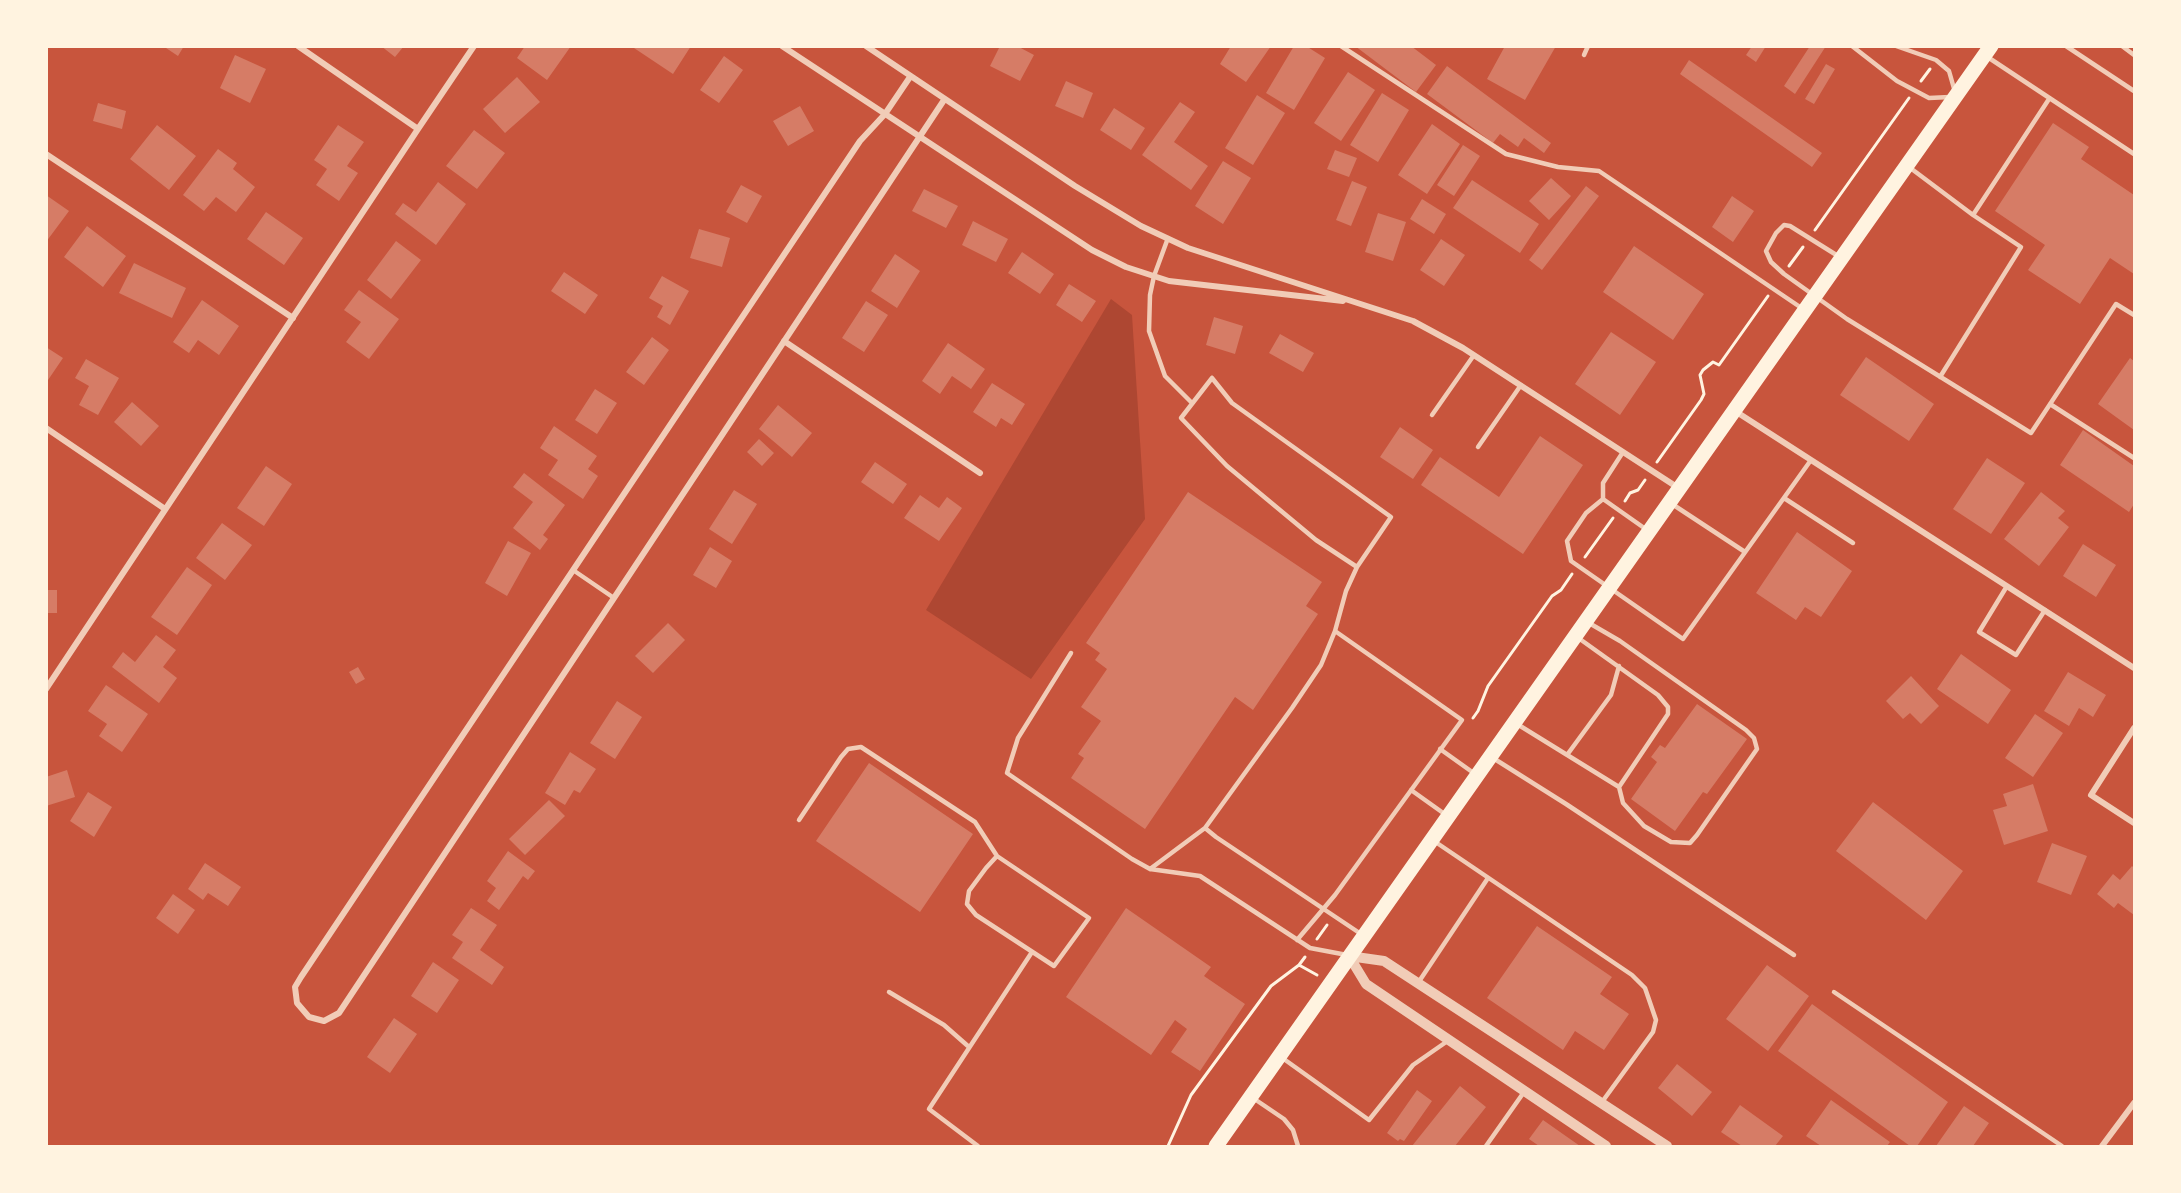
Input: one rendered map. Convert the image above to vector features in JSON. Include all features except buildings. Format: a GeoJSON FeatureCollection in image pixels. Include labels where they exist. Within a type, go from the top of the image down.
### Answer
{"type":"FeatureCollection","features":[{"type":"Feature","properties":{"kind":"main road"},"geometry":{"type":"LineString","coordinates":[[1216,1146],[1988,51]]}},
{"type":"Feature","properties":{"kind":"street"},"geometry":{"type":"LineString","coordinates":[[298,46],[417,129]]}},
{"type":"Feature","properties":{"kind":"street"},"geometry":{"type":"LineString","coordinates":[[46,689],[474,46]]}},
{"type":"Feature","properties":{"kind":"street"},"geometry":{"type":"LineString","coordinates":[[782,46],[1092,250],[1126,267],[1169,281],[1357,302]]}},
{"type":"Feature","properties":{"kind":"street"},"geometry":{"type":"LineString","coordinates":[[866,46],[944,100],[1141,226],[1188,248],[1413,321],[1474,355],[1680,489]]}},
{"type":"Feature","properties":{"kind":"street"},"geometry":{"type":"LineString","coordinates":[[910,77],[885,114],[860,141],[301,977],[295,987],[297,1003],[309,1017],[324,1021],[339,1012],[944,100]]}},
{"type":"Feature","properties":{"kind":"street"},"geometry":{"type":"LineString","coordinates":[[46,154],[293,318]]}},
{"type":"Feature","properties":{"kind":"street"},"geometry":{"type":"LineString","coordinates":[[784,341],[980,473]]}},
{"type":"Feature","properties":{"kind":"street"},"geometry":{"type":"LineString","coordinates":[[1735,411],[2134,668]]}},
{"type":"Feature","properties":{"kind":"street"},"geometry":{"type":"LineString","coordinates":[[46,428],[165,509]]}},
{"type":"Feature","properties":{"kind":"street"},"geometry":{"type":"LineString","coordinates":[[2134,729],[2091,795],[2134,823]]}},
{"type":"Feature","properties":{"kind":"street"},"geometry":{"type":"LineString","coordinates":[[1349,956],[1384,961],[1667,1146]]}},
{"type":"Feature","properties":{"kind":"street"},"geometry":{"type":"LineString","coordinates":[[1349,956],[1366,984],[1606,1146]]}},
{"type":"Feature","properties":{"kind":"street"},"geometry":{"type":"LineString","coordinates":[[2102,1146],[2134,1103]]}},
{"type":"Feature","properties":{"kind":"lane"},"geometry":{"type":"LineString","coordinates":[[1341,46],[1506,154],[1558,166],[1599,171],[1806,310]]}},
{"type":"Feature","properties":{"kind":"lane"},"geometry":{"type":"LineString","coordinates":[[1584,55],[1588,46]]}},
{"type":"Feature","properties":{"kind":"lane"},"geometry":{"type":"LineString","coordinates":[[1852,46],[1897,81],[1929,98],[1956,97],[1949,71],[1936,60],[1896,46]]}},
{"type":"Feature","properties":{"kind":"lane"},"geometry":{"type":"LineString","coordinates":[[2066,46],[2134,92]]}},
{"type":"Feature","properties":{"kind":"lane"},"geometry":{"type":"LineString","coordinates":[[2071,50],[2078,46]]}},
{"type":"Feature","properties":{"kind":"lane"},"geometry":{"type":"LineString","coordinates":[[2122,46],[2134,55]]}},
{"type":"Feature","properties":{"kind":"lane"},"geometry":{"type":"LineString","coordinates":[[1988,51],[2049,99],[2134,154]]}},
{"type":"Feature","properties":{"kind":"lane"},"geometry":{"type":"LineString","coordinates":[[1973,215],[2049,99]]}},
{"type":"Feature","properties":{"kind":"lane"},"geometry":{"type":"LineString","coordinates":[[1907,166],[2021,247],[1940,377]]}},
{"type":"Feature","properties":{"kind":"lane"},"geometry":{"type":"LineString","coordinates":[[1842,258],[1790,226],[1784,225],[1776,233],[1766,251],[1767,257],[1784,274],[1847,319],[2031,433],[2116,304],[2134,315]]}},
{"type":"Feature","properties":{"kind":"lane"},"geometry":{"type":"LineString","coordinates":[[1168,238],[1154,276],[1150,295],[1149,332],[1166,376],[1192,403]]}},
{"type":"Feature","properties":{"kind":"lane"},"geometry":{"type":"LineString","coordinates":[[1432,415],[1474,355]]}},
{"type":"Feature","properties":{"kind":"lane"},"geometry":{"type":"LineString","coordinates":[[1150,868],[1205,828],[1292,708],[1321,665],[1357,567],[1391,516],[1232,403],[1212,378],[1181,418],[1227,466],[1316,540],[1357,567]]}},
{"type":"Feature","properties":{"kind":"lane"},"geometry":{"type":"LineString","coordinates":[[1478,447],[1521,385]]}},
{"type":"Feature","properties":{"kind":"lane"},"geometry":{"type":"LineString","coordinates":[[2050,404],[2134,458]]}},
{"type":"Feature","properties":{"kind":"lane"},"geometry":{"type":"LineString","coordinates":[[1623,452],[1604,483],[1603,499],[1586,513],[1567,541],[1571,561],[1683,639],[1811,460]]}},
{"type":"Feature","properties":{"kind":"lane"},"geometry":{"type":"LineString","coordinates":[[1784,498],[1853,543]]}},
{"type":"Feature","properties":{"kind":"lane"},"geometry":{"type":"LineString","coordinates":[[1603,499],[1650,532]]}},
{"type":"Feature","properties":{"kind":"lane"},"geometry":{"type":"LineString","coordinates":[[1670,503],[1745,552]]}},
{"type":"Feature","properties":{"kind":"lane"},"geometry":{"type":"LineString","coordinates":[[573,570],[614,598]]}},
{"type":"Feature","properties":{"kind":"lane"},"geometry":{"type":"LineString","coordinates":[[2007,586],[1979,632],[2016,655],[2045,610]]}},
{"type":"Feature","properties":{"kind":"lane"},"geometry":{"type":"LineString","coordinates":[[1576,636],[1658,695],[1668,707],[1668,714],[1619,787],[1623,803],[1644,826],[1671,842],[1689,843],[1757,749],[1754,738],[1620,641],[1586,621]]}},
{"type":"Feature","properties":{"kind":"lane"},"geometry":{"type":"LineString","coordinates":[[1297,940],[1323,909],[1462,720],[1335,631]]}},
{"type":"Feature","properties":{"kind":"lane"},"geometry":{"type":"LineString","coordinates":[[1071,653],[1018,738],[1007,773],[1132,859],[1150,868],[1200,876],[1311,948],[1349,956]]}},
{"type":"Feature","properties":{"kind":"lane"},"geometry":{"type":"LineString","coordinates":[[1567,755],[1611,694],[1619,666]]}},
{"type":"Feature","properties":{"kind":"lane"},"geometry":{"type":"LineString","coordinates":[[1515,723],[1619,787]]}},
{"type":"Feature","properties":{"kind":"lane"},"geometry":{"type":"LineString","coordinates":[[800,820],[841,757],[848,749],[861,747],[975,822],[997,856],[1089,918],[1054,966],[976,915],[968,904],[969,891],[997,856]]}},
{"type":"Feature","properties":{"kind":"lane"},"geometry":{"type":"LineString","coordinates":[[1440,749],[1478,775]]}},
{"type":"Feature","properties":{"kind":"lane"},"geometry":{"type":"LineString","coordinates":[[1490,757],[1566,804],[1794,955]]}},
{"type":"Feature","properties":{"kind":"lane"},"geometry":{"type":"LineString","coordinates":[[1411,790],[1448,816]]}},
{"type":"Feature","properties":{"kind":"lane"},"geometry":{"type":"LineString","coordinates":[[1205,828],[1364,936]]}},
{"type":"Feature","properties":{"kind":"lane"},"geometry":{"type":"LineString","coordinates":[[1431,840],[1632,975],[1645,988],[1656,1020],[1653,1032],[1601,1103]]}},
{"type":"Feature","properties":{"kind":"lane"},"geometry":{"type":"LineString","coordinates":[[1418,983],[1488,878]]}},
{"type":"Feature","properties":{"kind":"lane"},"geometry":{"type":"LineString","coordinates":[[978,1146],[928,1109],[1032,952]]}},
{"type":"Feature","properties":{"kind":"lane"},"geometry":{"type":"LineString","coordinates":[[890,992],[944,1025],[969,1047]]}},
{"type":"Feature","properties":{"kind":"lane"},"geometry":{"type":"LineString","coordinates":[[1834,992],[2062,1146]]}},
{"type":"Feature","properties":{"kind":"lane"},"geometry":{"type":"LineString","coordinates":[[1279,1056],[1369,1120],[1413,1065],[1449,1040]]}},
{"type":"Feature","properties":{"kind":"lane"},"geometry":{"type":"LineString","coordinates":[[1486,1146],[1524,1091]]}},
{"type":"Feature","properties":{"kind":"lane"},"geometry":{"type":"LineString","coordinates":[[1251,1096],[1284,1119],[1293,1130],[1298,1146]]}},
{"type":"Feature","properties":{"kind":"lane"},"geometry":{"type":"LineString","coordinates":[[962,1146],[967,1140]]}},
{"type":"Feature","properties":{"kind":"path"},"geometry":{"type":"LineString","coordinates":[[1168,1146],[1191,1095],[1271,987],[1299,965],[1331,982]]}},
{"type":"Feature","properties":{"kind":"shaded area"},"geometry":{"type":"Polygon","coordinates":[[[1111,299],[1132,315],[1145,519],[1031,679],[926,610],[1111,299]]]}}]}
